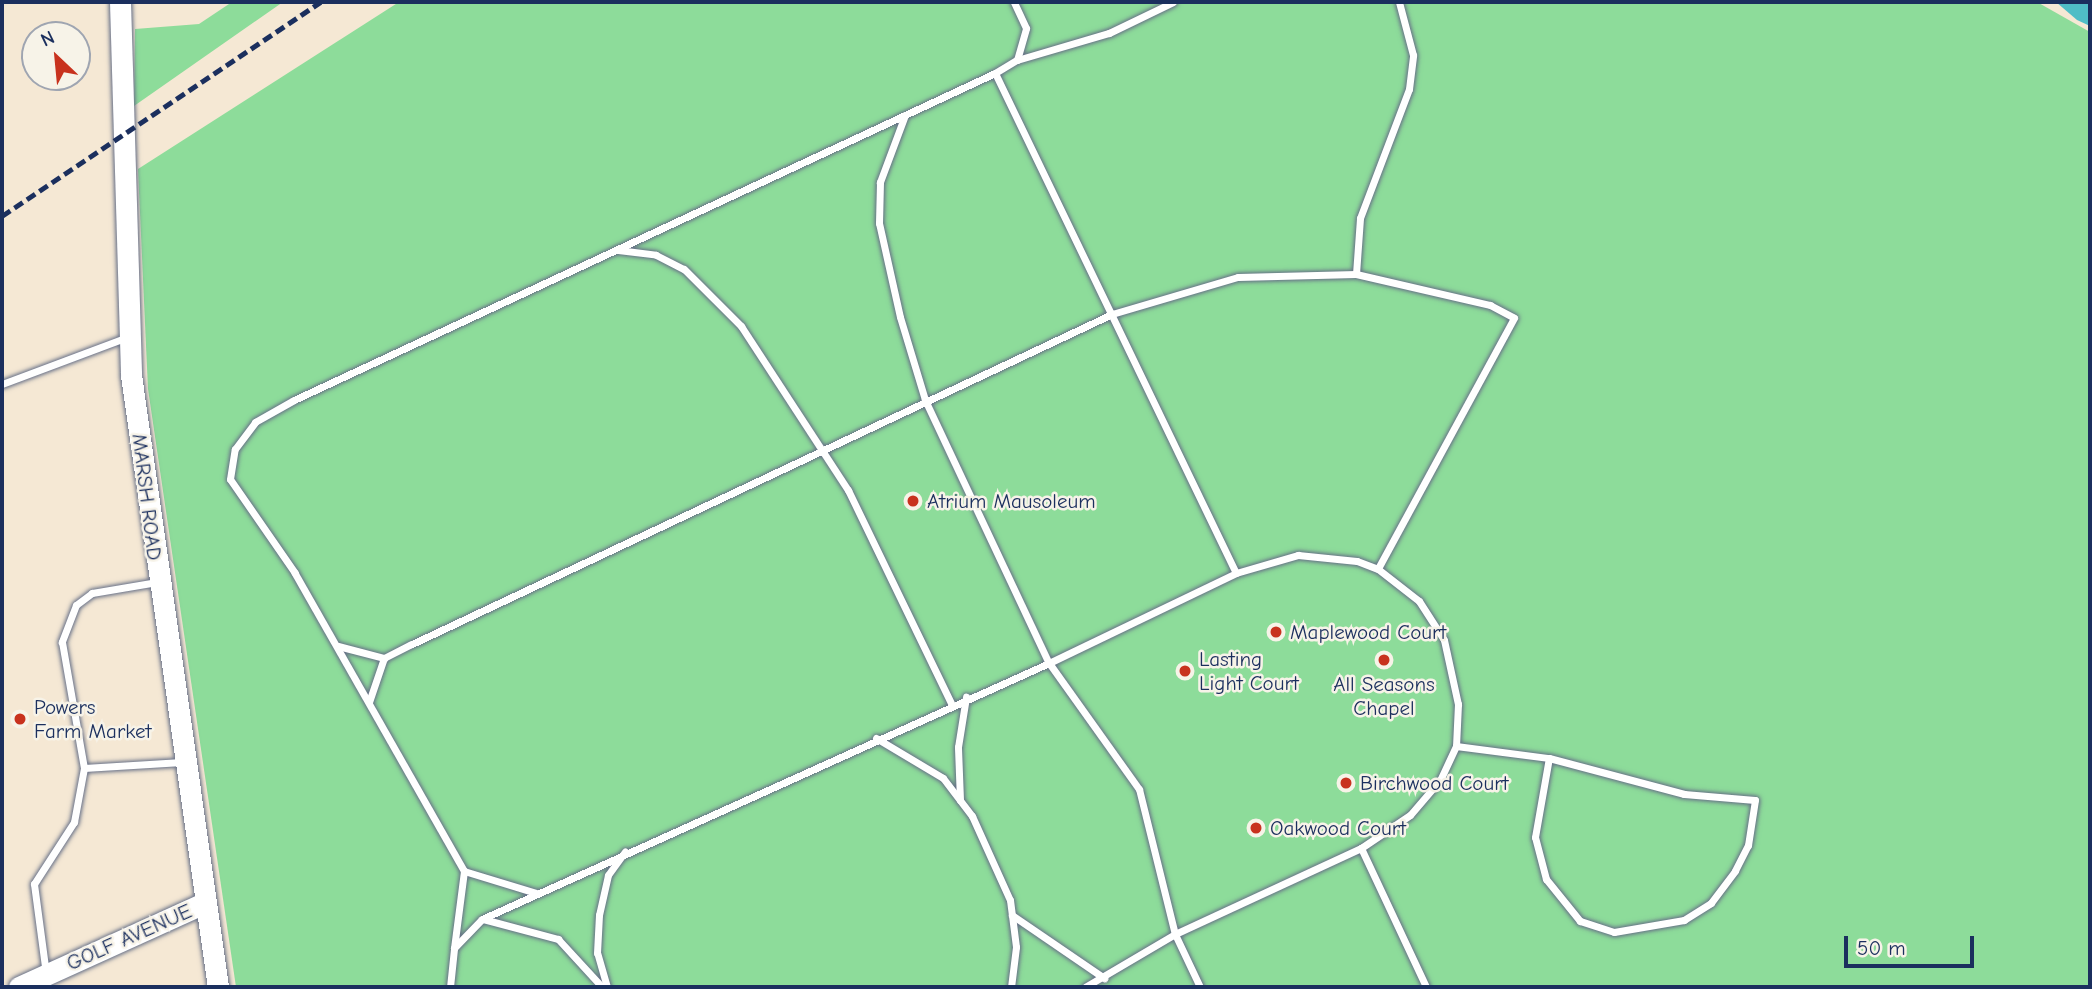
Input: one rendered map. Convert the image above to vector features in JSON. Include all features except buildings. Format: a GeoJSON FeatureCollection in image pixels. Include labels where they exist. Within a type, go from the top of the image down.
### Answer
{"type":"FeatureCollection","features":[{"type":"Feature","properties":{"kind":"street","name":"MARSH ROAD"},"geometry":{"type":"LineString","coordinates":[[120,2],[129,337],[181,762],[202,904],[218,987]]}},
{"type":"Feature","properties":{"kind":"street","name":"GOLF AVENUE"},"geometry":{"type":"LineString","coordinates":[[19,987],[202,904]]}},
{"type":"Feature","properties":{"kind":"lane"},"geometry":{"type":"LineString","coordinates":[[1014,2],[1026,28],[1017,61]]}},
{"type":"Feature","properties":{"kind":"lane"},"geometry":{"type":"LineString","coordinates":[[450,987],[464,870],[337,645],[230,479],[235,449],[255,422],[294,400],[1017,61],[1108,33],[1173,2]]}},
{"type":"Feature","properties":{"kind":"lane"},"geometry":{"type":"LineString","coordinates":[[1356,274],[1360,218],[1409,89],[1413,55],[1399,2]]}},
{"type":"Feature","properties":{"kind":"lane"},"geometry":{"type":"LineString","coordinates":[[995,73],[1236,573]]}},
{"type":"Feature","properties":{"kind":"lane"},"geometry":{"type":"LineString","coordinates":[[905,115],[880,182],[879,223],[925,400],[1049,663],[1139,789],[1175,934],[1200,987]]}},
{"type":"Feature","properties":{"kind":"lane"},"geometry":{"type":"LineString","coordinates":[[618,250],[656,255],[716,295],[825,449],[951,703]]}},
{"type":"Feature","properties":{"kind":"lane"},"geometry":{"type":"LineString","coordinates":[[337,645],[384,658],[925,400],[1112,314],[1238,276],[1356,274],[1490,305],[1514,318],[1378,569]]}},
{"type":"Feature","properties":{"kind":"lane"},"geometry":{"type":"LineString","coordinates":[[2,384],[129,337]]}},
{"type":"Feature","properties":{"kind":"lane"},"geometry":{"type":"LineString","coordinates":[[454,948],[482,919],[626,850],[951,703],[1049,663],[1236,573],[1298,555],[1332,556],[1378,569],[1419,601],[1444,640],[1458,704],[1456,746],[1440,780],[1410,815],[1361,849],[1175,934],[1085,987]]}},
{"type":"Feature","properties":{"kind":"lane"},"geometry":{"type":"LineString","coordinates":[[46,974],[34,884],[74,822],[84,768],[62,642],[67,622],[92,593],[158,582]]}},
{"type":"Feature","properties":{"kind":"lane"},"geometry":{"type":"LineString","coordinates":[[369,702],[384,658]]}},
{"type":"Feature","properties":{"kind":"lane"},"geometry":{"type":"LineString","coordinates":[[960,801],[958,747],[966,697]]}},
{"type":"Feature","properties":{"kind":"lane"},"geometry":{"type":"LineString","coordinates":[[876,738],[943,778],[960,801],[989,852],[1012,915],[1011,987]]}},
{"type":"Feature","properties":{"kind":"lane"},"geometry":{"type":"LineString","coordinates":[[1456,746],[1549,758],[1684,794],[1755,800],[1748,845],[1735,871],[1711,903],[1684,920],[1614,932],[1580,921],[1546,879],[1535,837],[1549,758]]}},
{"type":"Feature","properties":{"kind":"lane"},"geometry":{"type":"LineString","coordinates":[[84,768],[181,762]]}},
{"type":"Feature","properties":{"kind":"lane"},"geometry":{"type":"LineString","coordinates":[[1361,849],[1426,987]]}},
{"type":"Feature","properties":{"kind":"lane"},"geometry":{"type":"LineString","coordinates":[[604,987],[597,953],[599,915],[608,875],[626,850]]}},
{"type":"Feature","properties":{"kind":"lane"},"geometry":{"type":"LineString","coordinates":[[464,870],[538,894]]}},
{"type":"Feature","properties":{"kind":"lane"},"geometry":{"type":"LineString","coordinates":[[1012,915],[1104,978]]}},
{"type":"Feature","properties":{"kind":"lane"},"geometry":{"type":"LineString","coordinates":[[482,919],[558,939],[604,987]]}},
{"type":"Feature","properties":{"kind":"green space"},"geometry":{"type":"Polygon","coordinates":[[[232,2],[283,2],[134,106],[135,29],[199,24],[232,2]]]}},
{"type":"Feature","properties":{"kind":"green space"},"geometry":{"type":"Polygon","coordinates":[[[399,2],[2037,2],[2090,32],[2090,987],[236,987],[148,389],[138,169],[399,2]]]}},
{"type":"Feature","properties":{"kind":"water"},"geometry":{"type":"Polygon","coordinates":[[[2056,2],[2090,2],[2090,26],[2077,20],[2056,2]]]}},
{"type":"Feature","properties":{"kind":"railway"},"geometry":{"type":"LineString","coordinates":[[2,216],[321,2]]}},
{"type":"Feature","properties":{"kind":"place","name":"Atrium Mausoleum"},"geometry":{"type":"Point","coordinates":[913,501]}},
{"type":"Feature","properties":{"kind":"place","name":"Maplewood Court"},"geometry":{"type":"Point","coordinates":[1276,632]}},
{"type":"Feature","properties":{"kind":"place","name":"All Seasons Chapel"},"geometry":{"type":"Point","coordinates":[1384,660]}},
{"type":"Feature","properties":{"kind":"place","name":"Lasting Light Court"},"geometry":{"type":"Point","coordinates":[1185,671]}},
{"type":"Feature","properties":{"kind":"place","name":"Powers Farm Market"},"geometry":{"type":"Point","coordinates":[20,719]}},
{"type":"Feature","properties":{"kind":"place","name":"Birchwood Court"},"geometry":{"type":"Point","coordinates":[1346,783]}},
{"type":"Feature","properties":{"kind":"place","name":"Oakwood Court"},"geometry":{"type":"Point","coordinates":[1256,828]}}]}
